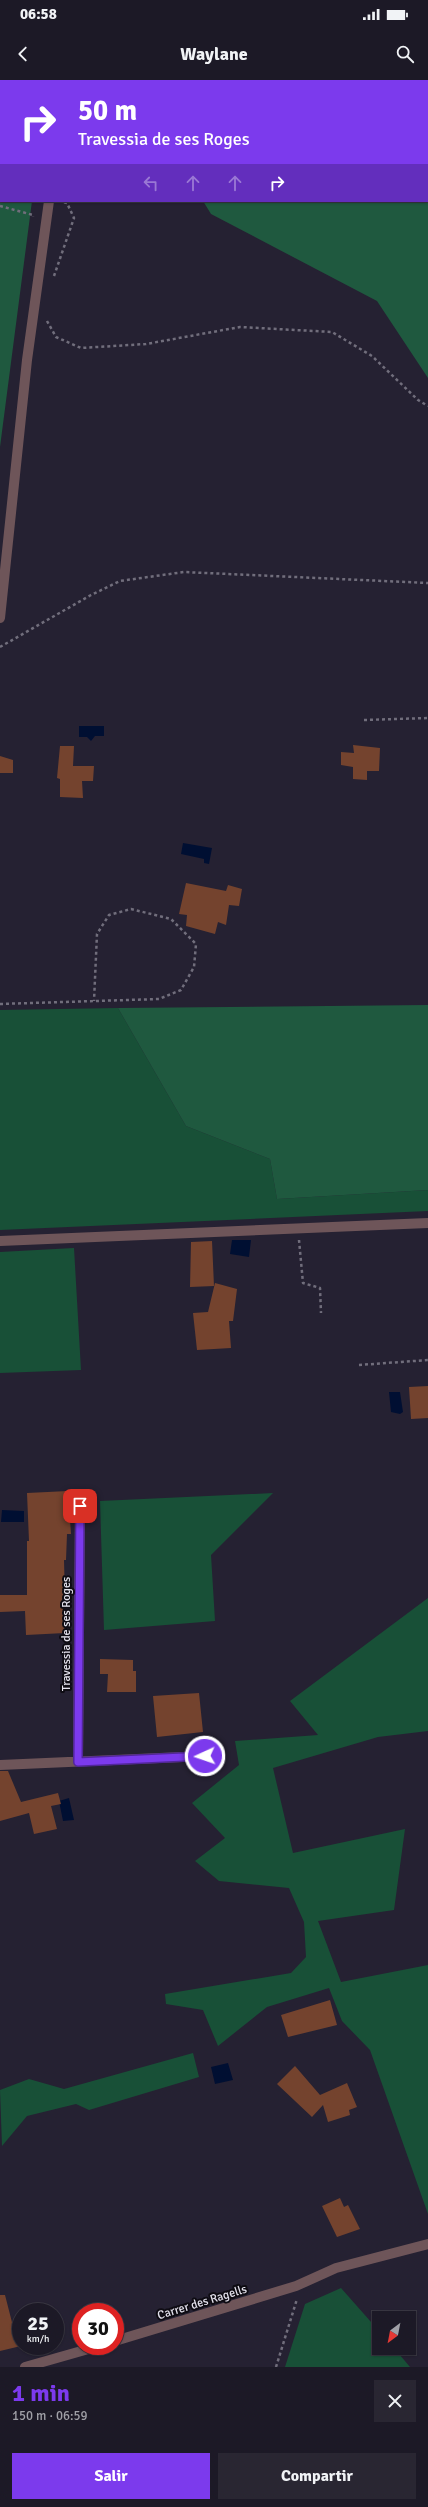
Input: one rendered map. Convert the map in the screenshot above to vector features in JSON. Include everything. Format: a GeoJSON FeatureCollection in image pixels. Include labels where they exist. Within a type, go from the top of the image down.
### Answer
{"type":"FeatureCollection","features":[{"type":"Feature","properties":{"kind":"street"},"geometry":{"type":"LineString","coordinates":[[0,618],[27,360],[49,202]]}},
{"type":"Feature","properties":{"kind":"street"},"geometry":{"type":"LineString","coordinates":[[0,1241],[428,1223]]}},
{"type":"Feature","properties":{"kind":"street","name":"Travessia de ses Roges"},"geometry":{"type":"LineString","coordinates":[[78,1762],[80,1506]]}},
{"type":"Feature","properties":{"kind":"street"},"geometry":{"type":"LineString","coordinates":[[0,1765],[205,1756]]}},
{"type":"Feature","properties":{"kind":"street","name":"Carrer des Ragells"},"geometry":{"type":"LineString","coordinates":[[124,2339],[296,2286],[336,2268],[428,2244]]}},
{"type":"Feature","properties":{"kind":"street"},"geometry":{"type":"LineString","coordinates":[[25,2367],[72,2354]]}},
{"type":"Feature","properties":{"kind":"path"},"geometry":{"type":"LineString","coordinates":[[53,278],[74,218],[67,203],[61,202]]}},
{"type":"Feature","properties":{"kind":"path"},"geometry":{"type":"LineString","coordinates":[[0,206],[33,215],[32,223]]}},
{"type":"Feature","properties":{"kind":"path"},"geometry":{"type":"LineString","coordinates":[[48,315],[47,320],[56,337],[81,348],[146,344],[240,327],[332,332],[372,356],[418,400],[428,406]]}},
{"type":"Feature","properties":{"kind":"path"},"geometry":{"type":"LineString","coordinates":[[0,647],[91,595],[120,581],[184,572],[428,583]]}},
{"type":"Feature","properties":{"kind":"path"},"geometry":{"type":"LineString","coordinates":[[364,720],[428,718]]}},
{"type":"Feature","properties":{"kind":"path"},"geometry":{"type":"LineString","coordinates":[[0,1004],[159,999],[181,990],[194,967],[196,944],[171,919],[131,908],[109,915],[97,934],[94,1001]]}},
{"type":"Feature","properties":{"kind":"path"},"geometry":{"type":"LineString","coordinates":[[298,1228],[303,1283],[320,1288],[321,1313]]}},
{"type":"Feature","properties":{"kind":"path"},"geometry":{"type":"LineString","coordinates":[[359,1365],[428,1360]]}},
{"type":"Feature","properties":{"kind":"path"},"geometry":{"type":"LineString","coordinates":[[276,2367],[298,2298],[296,2286]]}},
{"type":"Feature","properties":{"kind":"green space"},"geometry":{"type":"Polygon","coordinates":[[[0,202],[32,202],[0,447],[0,202]]]}},
{"type":"Feature","properties":{"kind":"green space"},"geometry":{"type":"Polygon","coordinates":[[[204,202],[428,202],[428,378],[377,301],[211,214],[204,202]]]}},
{"type":"Feature","properties":{"kind":"green space"},"geometry":{"type":"Polygon","coordinates":[[[428,1005],[428,1190],[277,1199],[270,1159],[186,1126],[118,1008],[428,1005]]]}},
{"type":"Feature","properties":{"kind":"green space"},"geometry":{"type":"Polygon","coordinates":[[[118,1008],[186,1126],[270,1159],[277,1199],[428,1190],[428,1211],[0,1230],[0,1010],[118,1008]]]}},
{"type":"Feature","properties":{"kind":"green space"},"geometry":{"type":"Polygon","coordinates":[[[74,1248],[81,1370],[0,1373],[0,1252],[74,1248]]]}},
{"type":"Feature","properties":{"kind":"green space"},"geometry":{"type":"Polygon","coordinates":[[[273,1493],[211,1555],[215,1621],[104,1630],[100,1501],[273,1493]]]}},
{"type":"Feature","properties":{"kind":"green space"},"geometry":{"type":"Polygon","coordinates":[[[428,1598],[428,1731],[378,1737],[273,1768],[293,1853],[405,1829],[394,1910],[318,1921],[341,1982],[428,1965],[428,2214],[370,2050],[342,2021],[329,1988],[267,2007],[218,2046],[203,2010],[166,2004],[165,1994],[291,1973],[306,1957],[304,1922],[289,1888],[219,1881],[195,1861],[225,1838],[192,1803],[239,1765],[235,1741],[318,1735],[290,1701],[428,1598]]]}},
{"type":"Feature","properties":{"kind":"green space"},"geometry":{"type":"Polygon","coordinates":[[[193,2053],[199,2077],[89,2110],[76,2104],[27,2116],[2,2146],[0,2090],[29,2079],[64,2089],[193,2053]]]}},
{"type":"Feature","properties":{"kind":"green space"},"geometry":{"type":"Polygon","coordinates":[[[341,2288],[372,2323],[372,2355],[400,2355],[410,2367],[285,2367],[305,2304],[341,2288]]]}},
{"type":"Feature","properties":{"kind":"water"},"geometry":{"type":"Polygon","coordinates":[[[79,726],[104,726],[104,736],[95,736],[91,741],[87,737],[79,737],[79,726]]]}},
{"type":"Feature","properties":{"kind":"water"},"geometry":{"type":"Polygon","coordinates":[[[183,843],[212,848],[209,864],[204,863],[204,859],[181,854],[183,843]]]}},
{"type":"Feature","properties":{"kind":"water"},"geometry":{"type":"Polygon","coordinates":[[[232,1240],[251,1240],[249,1257],[230,1254],[232,1240]]]}},
{"type":"Feature","properties":{"kind":"water"},"geometry":{"type":"Polygon","coordinates":[[[389,1392],[400,1392],[403,1412],[400,1414],[391,1412],[389,1392]]]}},
{"type":"Feature","properties":{"kind":"water"},"geometry":{"type":"Polygon","coordinates":[[[2,1510],[24,1511],[24,1522],[1,1522],[2,1510]]]}},
{"type":"Feature","properties":{"kind":"water"},"geometry":{"type":"Polygon","coordinates":[[[69,1798],[74,1820],[63,1821],[59,1801],[69,1798]]]}},
{"type":"Feature","properties":{"kind":"water"},"geometry":{"type":"Polygon","coordinates":[[[228,2063],[233,2080],[215,2084],[211,2067],[228,2063]]]}},
{"type":"Feature","properties":{"kind":"building"},"geometry":{"type":"Polygon","coordinates":[[[353,745],[380,748],[379,771],[367,771],[367,780],[353,779],[353,767],[341,765],[341,752],[354,753],[353,745]]]}},
{"type":"Feature","properties":{"kind":"building"},"geometry":{"type":"Polygon","coordinates":[[[60,746],[74,746],[73,766],[94,766],[93,781],[82,781],[83,798],[60,797],[60,779],[57,778],[60,746]]]}},
{"type":"Feature","properties":{"kind":"building"},"geometry":{"type":"Polygon","coordinates":[[[0,756],[13,760],[13,773],[0,773],[0,756]]]}},
{"type":"Feature","properties":{"kind":"building"},"geometry":{"type":"Polygon","coordinates":[[[186,883],[226,891],[228,885],[242,889],[239,906],[229,905],[226,925],[218,922],[215,934],[186,926],[187,915],[179,914],[186,883]]]}},
{"type":"Feature","properties":{"kind":"building"},"geometry":{"type":"Polygon","coordinates":[[[212,1241],[214,1286],[190,1287],[191,1242],[212,1241]]]}},
{"type":"Feature","properties":{"kind":"building"},"geometry":{"type":"Polygon","coordinates":[[[215,1283],[237,1289],[233,1321],[229,1321],[231,1348],[197,1350],[193,1313],[208,1312],[215,1283]]]}},
{"type":"Feature","properties":{"kind":"building"},"geometry":{"type":"Polygon","coordinates":[[[428,1386],[428,1418],[411,1419],[409,1387],[428,1386]]]}},
{"type":"Feature","properties":{"kind":"building"},"geometry":{"type":"Polygon","coordinates":[[[68,1491],[71,1534],[67,1534],[66,1560],[64,1560],[65,1599],[62,1599],[65,1633],[26,1635],[25,1611],[0,1612],[0,1595],[27,1595],[27,1541],[29,1541],[27,1493],[68,1491]]]}},
{"type":"Feature","properties":{"kind":"building"},"geometry":{"type":"Polygon","coordinates":[[[100,1659],[133,1660],[133,1671],[136,1671],[136,1692],[107,1692],[108,1674],[100,1674],[100,1659]]]}},
{"type":"Feature","properties":{"kind":"building"},"geometry":{"type":"Polygon","coordinates":[[[199,1693],[203,1732],[157,1737],[153,1696],[199,1693]]]}},
{"type":"Feature","properties":{"kind":"building"},"geometry":{"type":"Polygon","coordinates":[[[0,1771],[8,1771],[21,1802],[58,1793],[61,1804],[51,1806],[57,1829],[34,1834],[29,1813],[0,1821],[0,1771]]]}},
{"type":"Feature","properties":{"kind":"building"},"geometry":{"type":"Polygon","coordinates":[[[330,2000],[337,2025],[288,2037],[281,2015],[330,2000]]]}},
{"type":"Feature","properties":{"kind":"building"},"geometry":{"type":"Polygon","coordinates":[[[295,2066],[320,2095],[347,2083],[357,2107],[349,2110],[350,2115],[328,2122],[323,2105],[312,2117],[277,2084],[295,2066]]]}},
{"type":"Feature","properties":{"kind":"building"},"geometry":{"type":"Polygon","coordinates":[[[340,2198],[344,2207],[348,2205],[360,2229],[337,2237],[322,2206],[340,2198]]]}},
{"type":"Feature","properties":{"kind":"building"},"geometry":{"type":"Polygon","coordinates":[[[0,2295],[5,2295],[12,2322],[12,2348],[0,2351],[0,2295]]]}},
{"type":"Feature","properties":{"kind":"route"},"geometry":{"type":"LineString","coordinates":[[80,1506],[78,1762],[205,1756]]}}]}
